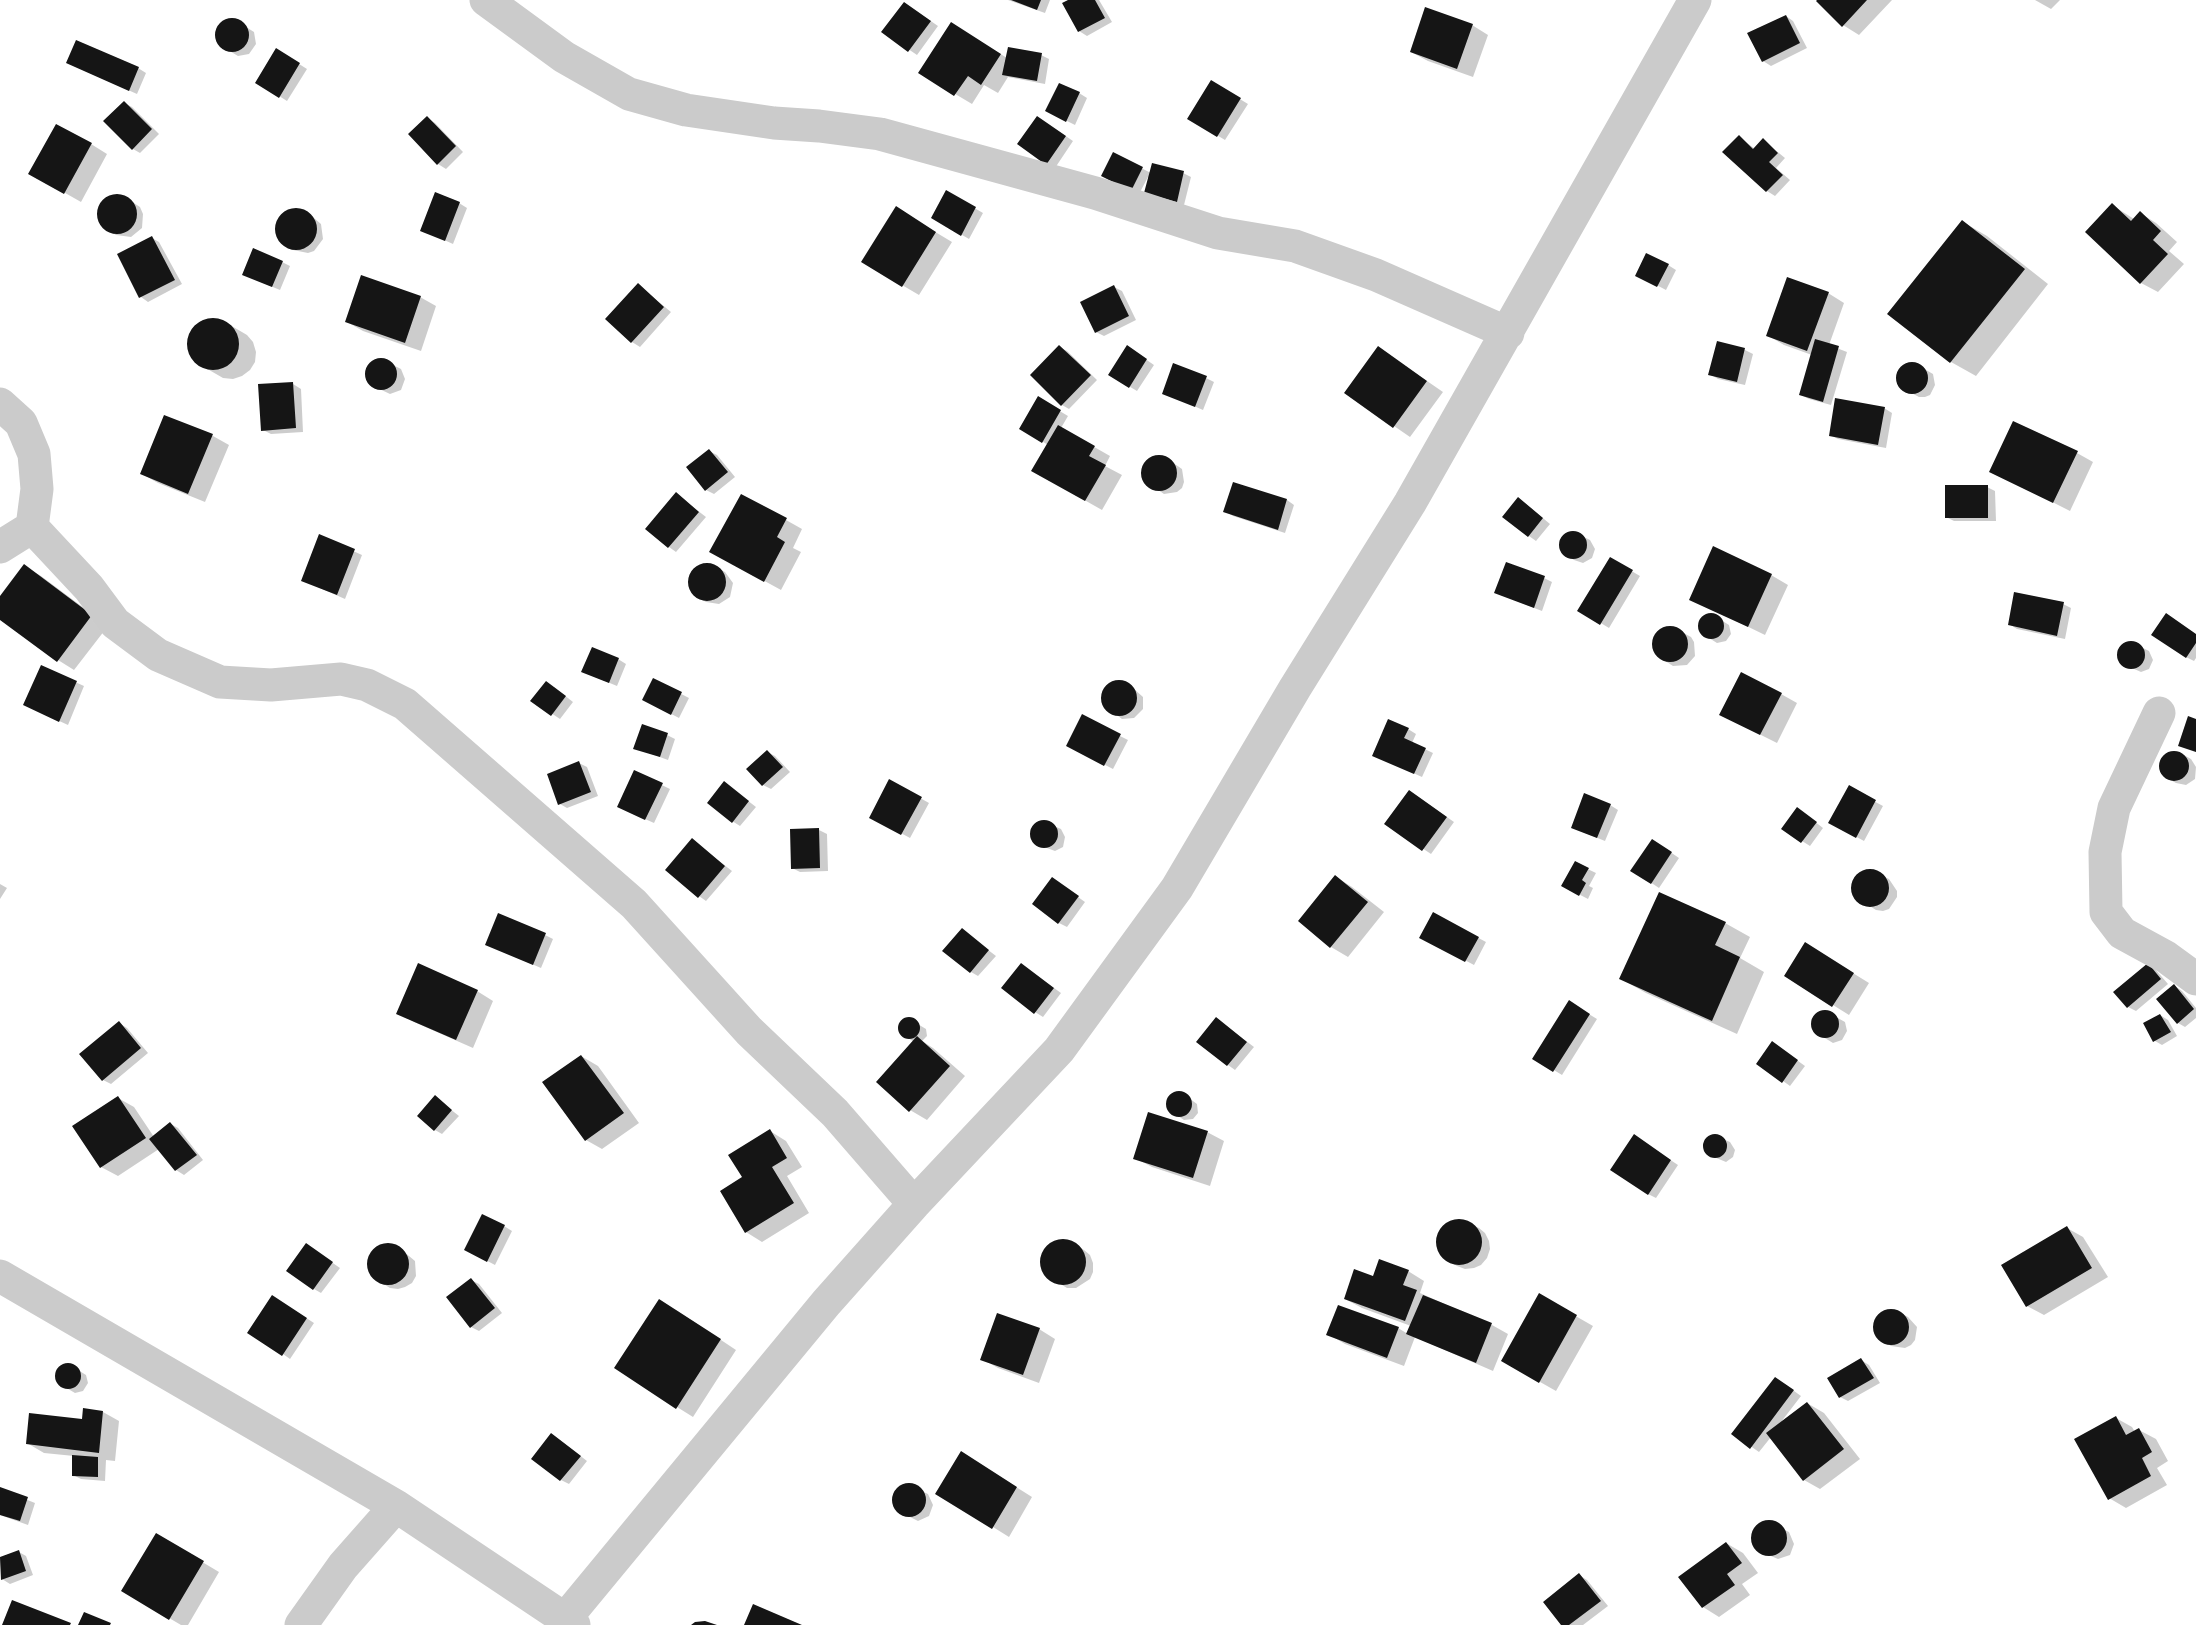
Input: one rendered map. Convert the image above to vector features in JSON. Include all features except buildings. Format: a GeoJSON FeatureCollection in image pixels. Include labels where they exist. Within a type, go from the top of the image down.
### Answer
{"type":"FeatureCollection","features":[{"type":"Feature","properties":{"kind":"street"},"geometry":{"type":"LineString","coordinates":[[486,0],[564,57],[629,94],[686,110],[774,123],[880,134],[1095,193],[1218,233],[1295,246],[1376,275],[1508,333]]}},
{"type":"Feature","properties":{"kind":"street"},"geometry":{"type":"LineString","coordinates":[[0,1276],[396,1506],[569,1622],[826,1303],[914,1204],[1059,1050],[1177,888],[1295,688],[1410,503],[1695,0]]}},
{"type":"Feature","properties":{"kind":"street"},"geometry":{"type":"LineString","coordinates":[[0,404],[21,423],[34,454],[37,489],[32,527]]}},
{"type":"Feature","properties":{"kind":"street"},"geometry":{"type":"LineString","coordinates":[[32,527],[89,588],[115,623],[158,655],[220,682],[271,685],[342,679],[368,685],[405,704],[634,904],[749,1031],[835,1113],[914,1204]]}},
{"type":"Feature","properties":{"kind":"street"},"geometry":{"type":"LineString","coordinates":[[0,547],[32,527]]}},
{"type":"Feature","properties":{"kind":"street"},"geometry":{"type":"LineString","coordinates":[[2159,713],[2114,808],[2106,852],[2106,912],[2122,933],[2166,957],[2196,979]]}},
{"type":"Feature","properties":{"kind":"street"},"geometry":{"type":"LineString","coordinates":[[301,1625],[343,1566],[396,1506]]}}]}
